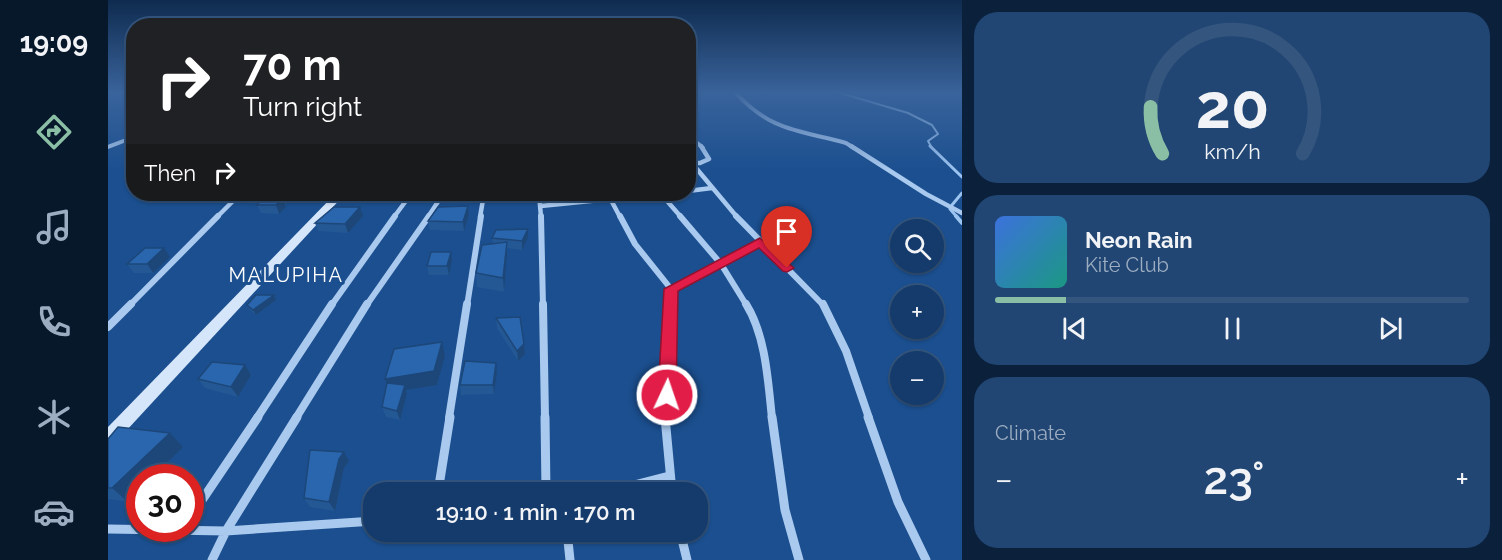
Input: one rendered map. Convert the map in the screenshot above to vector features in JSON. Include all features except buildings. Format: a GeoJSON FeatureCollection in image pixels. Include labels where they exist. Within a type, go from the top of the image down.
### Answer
{"type":"FeatureCollection","features":[{"type":"Feature","properties":{"kind":"street"},"geometry":{"type":"LineString","coordinates":[[763,118],[770,123],[846,143],[926,194],[962,213]]}},
{"type":"Feature","properties":{"kind":"street"},"geometry":{"type":"LineString","coordinates":[[108,146],[126,140]]}},
{"type":"Feature","properties":{"kind":"street"},"geometry":{"type":"LineString","coordinates":[[696,142],[704,149],[709,159],[696,163]]}},
{"type":"Feature","properties":{"kind":"street"},"geometry":{"type":"LineString","coordinates":[[696,168],[760,242],[816,297],[833,322],[881,461],[910,532],[926,560]]}},
{"type":"Feature","properties":{"kind":"street"},"geometry":{"type":"LineString","coordinates":[[696,190],[712,188]]}},
{"type":"Feature","properties":{"kind":"street"},"geometry":{"type":"LineString","coordinates":[[108,327],[233,201]]}},
{"type":"Feature","properties":{"kind":"street"},"geometry":{"type":"LineString","coordinates":[[108,439],[333,201]]}},
{"type":"Feature","properties":{"kind":"street"},"geometry":{"type":"LineString","coordinates":[[204,497],[336,299],[406,201]]}},
{"type":"Feature","properties":{"kind":"street"},"geometry":{"type":"LineString","coordinates":[[212,560],[226,531],[373,294],[421,230],[439,201]]}},
{"type":"Feature","properties":{"kind":"street"},"geometry":{"type":"LineString","coordinates":[[440,482],[483,201]]}},
{"type":"Feature","properties":{"kind":"street"},"geometry":{"type":"LineString","coordinates":[[540,201],[546,482]]}},
{"type":"Feature","properties":{"kind":"street"},"geometry":{"type":"LineString","coordinates":[[541,206],[599,201]]}},
{"type":"Feature","properties":{"kind":"street"},"geometry":{"type":"LineString","coordinates":[[612,201],[635,244],[671,289],[667,395],[670,482]]}},
{"type":"Feature","properties":{"kind":"street"},"geometry":{"type":"LineString","coordinates":[[666,201],[722,264],[744,298],[759,333],[768,381],[783,498],[799,560]]}},
{"type":"Feature","properties":{"kind":"street"},"geometry":{"type":"LineString","coordinates":[[671,289],[760,242]]}},
{"type":"Feature","properties":{"kind":"street"},"geometry":{"type":"LineString","coordinates":[[646,482],[669,476]]}},
{"type":"Feature","properties":{"kind":"street"},"geometry":{"type":"LineString","coordinates":[[204,530],[226,531],[363,521]]}},
{"type":"Feature","properties":{"kind":"street"},"geometry":{"type":"LineString","coordinates":[[108,529],[126,529]]}},
{"type":"Feature","properties":{"kind":"street"},"geometry":{"type":"LineString","coordinates":[[568,542],[570,560]]}},
{"type":"Feature","properties":{"kind":"street"},"geometry":{"type":"LineString","coordinates":[[683,542],[687,560]]}},
{"type":"Feature","properties":{"kind":"waterway"},"geometry":{"type":"LineString","coordinates":[[918,118],[932,125],[938,134],[928,141],[932,148]]}},
{"type":"Feature","properties":{"kind":"waterway"},"geometry":{"type":"LineString","coordinates":[[932,148],[962,177]]}},
{"type":"Feature","properties":{"kind":"waterway"},"geometry":{"type":"LineString","coordinates":[[952,205],[962,193]]}},
{"type":"Feature","properties":{"kind":"waterway"},"geometry":{"type":"LineString","coordinates":[[950,209],[957,217]]}},
{"type":"Feature","properties":{"kind":"waterway"},"geometry":{"type":"LineString","coordinates":[[956,216],[962,223]]}},
{"type":"Feature","properties":{"kind":"district","name":"MALUPIHA"},"geometry":{"type":"Point","coordinates":[286,275]}},
{"type":"Feature","properties":{"kind":"route"},"geometry":{"type":"LineString","coordinates":[[667,395],[671,289],[760,242],[787,268]]}}]}
